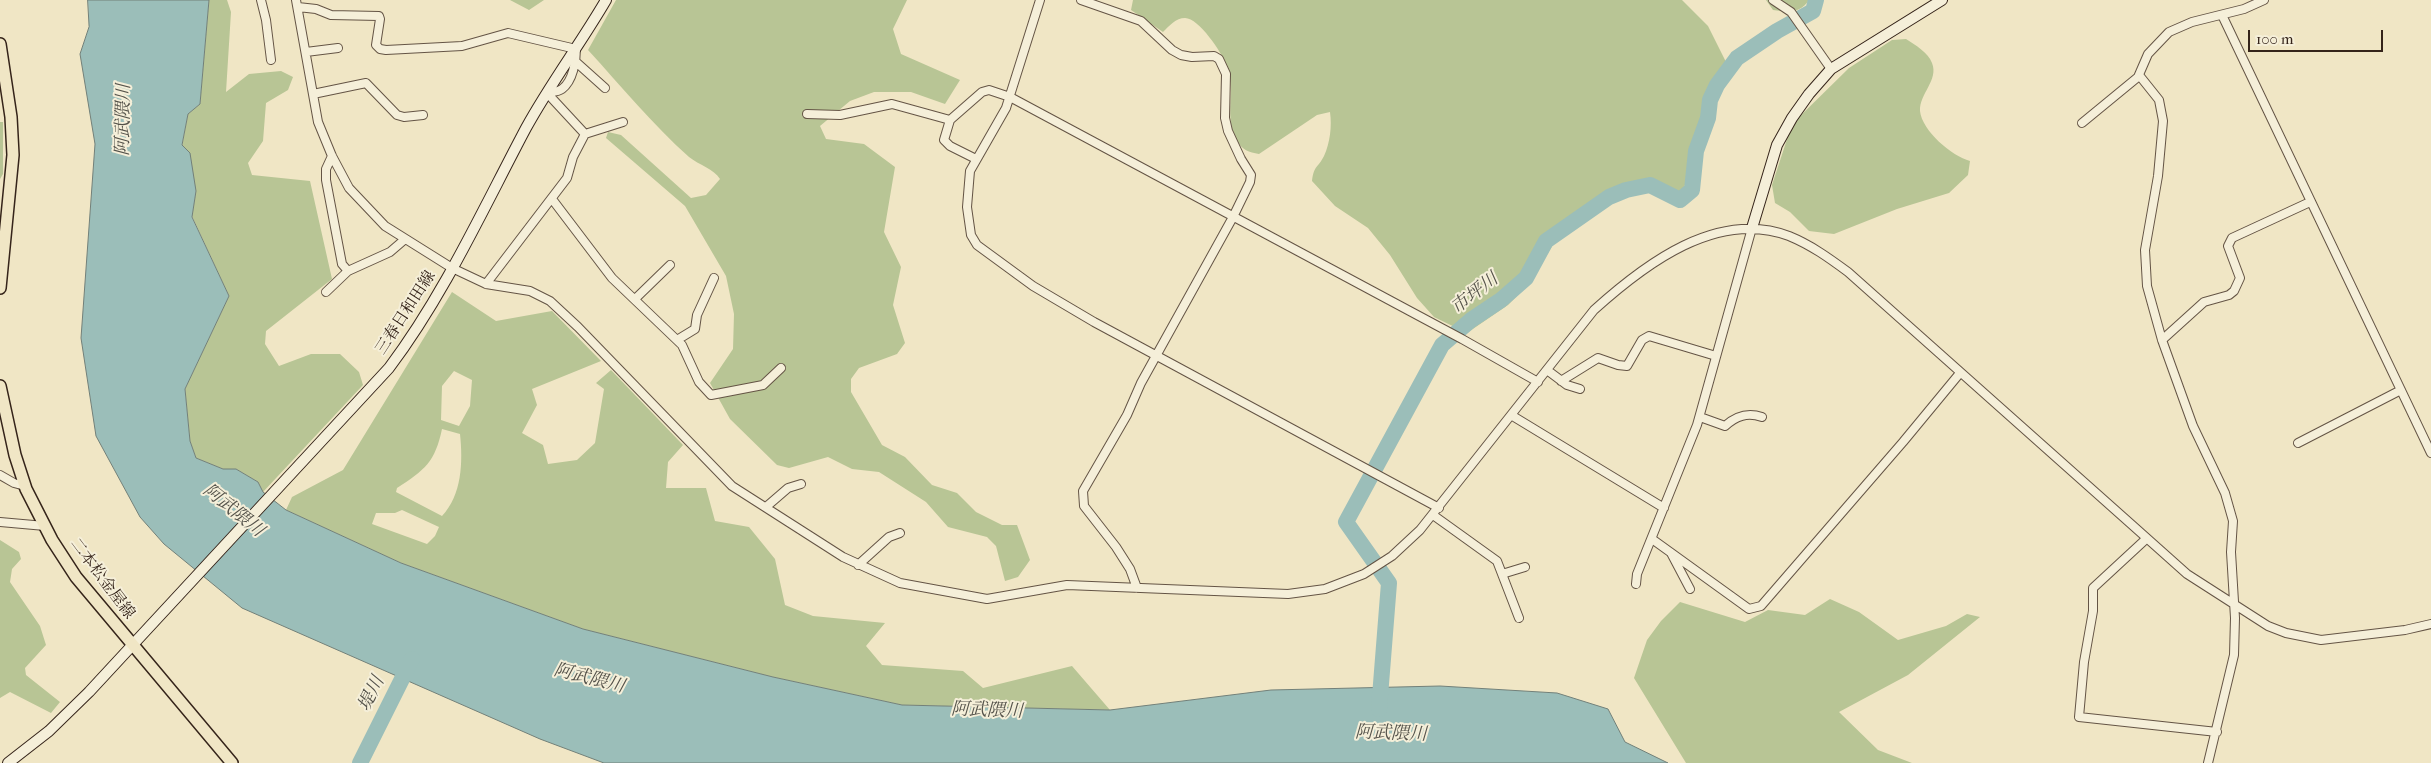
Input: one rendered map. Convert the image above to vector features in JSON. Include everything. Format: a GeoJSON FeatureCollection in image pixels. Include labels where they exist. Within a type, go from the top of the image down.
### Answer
{"type":"FeatureCollection","features":[{"type":"Feature","properties":{"kind":"main road","name":"三春日和田線"},"geometry":{"type":"LineString","coordinates":[[8,763],[49,731],[133,646],[376,383],[394,361],[410,340],[452,268],[547,93],[606,0]]}},
{"type":"Feature","properties":{"kind":"main road"},"geometry":{"type":"LineString","coordinates":[[1752,228],[1777,145],[1783,132],[1810,94],[1831,69],[1942,0]]}},
{"type":"Feature","properties":{"kind":"main road"},"geometry":{"type":"LineString","coordinates":[[0,44],[11,117],[13,155],[4,223],[0,288]]}},
{"type":"Feature","properties":{"kind":"main road","name":"二本松金屋線"},"geometry":{"type":"LineString","coordinates":[[0,386],[5,416],[25,486],[45,526],[76,576],[232,763]]}},
{"type":"Feature","properties":{"kind":"street"},"geometry":{"type":"LineString","coordinates":[[261,0],[266,20],[270,60]]}},
{"type":"Feature","properties":{"kind":"street"},"geometry":{"type":"LineString","coordinates":[[1040,0],[1001,121],[976,159],[968,182],[967,207],[971,235],[977,245],[1033,286],[1157,357],[1440,508]]}},
{"type":"Feature","properties":{"kind":"street"},"geometry":{"type":"LineString","coordinates":[[1082,0],[1141,22],[1181,56],[1214,56],[1220,60],[1227,79],[1225,118],[1228,131],[1251,175],[1250,182],[1232,217],[1157,357],[1141,383],[1108,452],[1083,491],[1084,506],[1116,547],[1130,569],[1137,588]]}},
{"type":"Feature","properties":{"kind":"street"},"geometry":{"type":"LineString","coordinates":[[1773,0],[1792,12],[1831,69]]}},
{"type":"Feature","properties":{"kind":"street"},"geometry":{"type":"LineString","coordinates":[[2082,123],[2139,75],[2148,54],[2169,32],[2192,22],[2244,9],[2264,0]]}},
{"type":"Feature","properties":{"kind":"street"},"geometry":{"type":"LineString","coordinates":[[547,93],[558,91],[567,84],[576,62],[576,48],[508,33],[462,46],[386,50],[380,49],[376,45],[379,16],[332,15],[297,3],[318,122],[332,156],[349,188],[377,218],[404,240],[452,268],[486,284],[530,291],[550,301],[578,327],[724,480],[796,528],[858,565],[900,583],[987,599],[1068,585],[1275,595],[1325,589],[1364,574],[1406,544],[1434,515],[1594,310],[1622,285],[1696,239],[1714,233],[1752,228],[1788,236],[1814,248],[1848,272],[2186,574],[2268,626],[2286,633],[2321,640],[2416,628],[2431,624]]}},
{"type":"Feature","properties":{"kind":"street"},"geometry":{"type":"LineString","coordinates":[[2222,15],[2431,453]]}},
{"type":"Feature","properties":{"kind":"street"},"geometry":{"type":"LineString","coordinates":[[306,52],[338,48]]}},
{"type":"Feature","properties":{"kind":"street"},"geometry":{"type":"LineString","coordinates":[[576,62],[605,88]]}},
{"type":"Feature","properties":{"kind":"street"},"geometry":{"type":"LineString","coordinates":[[2139,75],[2159,100],[2163,121],[2158,176],[2144,256],[2147,286],[2162,340],[2198,438],[2225,493],[2233,521],[2234,655],[2208,763]]}},
{"type":"Feature","properties":{"kind":"street"},"geometry":{"type":"LineString","coordinates":[[313,94],[366,83],[397,115],[404,117],[423,115]]}},
{"type":"Feature","properties":{"kind":"street"},"geometry":{"type":"LineString","coordinates":[[976,159],[950,146],[944,140],[950,120],[982,92],[989,90],[1010,97],[1462,339],[1538,382]]}},
{"type":"Feature","properties":{"kind":"street"},"geometry":{"type":"LineString","coordinates":[[547,93],[585,134]]}},
{"type":"Feature","properties":{"kind":"street"},"geometry":{"type":"LineString","coordinates":[[807,114],[840,115],[892,104],[950,120]]}},
{"type":"Feature","properties":{"kind":"street"},"geometry":{"type":"LineString","coordinates":[[486,284],[567,178],[585,134],[623,122]]}},
{"type":"Feature","properties":{"kind":"street"},"geometry":{"type":"LineString","coordinates":[[332,156],[326,168],[326,180],[342,264],[348,271]]}},
{"type":"Feature","properties":{"kind":"street"},"geometry":{"type":"LineString","coordinates":[[552,199],[612,278],[678,340],[700,382],[711,395],[763,385],[781,368]]}},
{"type":"Feature","properties":{"kind":"street"},"geometry":{"type":"LineString","coordinates":[[2162,340],[2204,302],[2228,295],[2236,288],[2240,278],[2228,246],[2232,238],[2310,202]]}},
{"type":"Feature","properties":{"kind":"street"},"geometry":{"type":"LineString","coordinates":[[1636,584],[1637,574],[1700,417],[1752,228]]}},
{"type":"Feature","properties":{"kind":"street"},"geometry":{"type":"LineString","coordinates":[[326,292],[348,271],[390,252],[404,240]]}},
{"type":"Feature","properties":{"kind":"street"},"geometry":{"type":"LineString","coordinates":[[635,298],[670,265]]}},
{"type":"Feature","properties":{"kind":"street"},"geometry":{"type":"LineString","coordinates":[[678,340],[695,329],[698,314],[714,278]]}},
{"type":"Feature","properties":{"kind":"street"},"geometry":{"type":"LineString","coordinates":[[1561,381],[1598,358],[1627,366],[1642,340],[1649,336],[1716,356]]}},
{"type":"Feature","properties":{"kind":"street"},"geometry":{"type":"LineString","coordinates":[[1547,370],[1561,381],[1580,389]]}},
{"type":"Feature","properties":{"kind":"street"},"geometry":{"type":"LineString","coordinates":[[1652,539],[1750,609],[1761,606],[1960,373]]}},
{"type":"Feature","properties":{"kind":"street"},"geometry":{"type":"LineString","coordinates":[[2298,443],[2401,390]]}},
{"type":"Feature","properties":{"kind":"street"},"geometry":{"type":"LineString","coordinates":[[1511,415],[1664,508]]}},
{"type":"Feature","properties":{"kind":"street"},"geometry":{"type":"LineString","coordinates":[[1700,417],[1725,426],[1735,418],[1743,415],[1762,417]]}},
{"type":"Feature","properties":{"kind":"street"},"geometry":{"type":"LineString","coordinates":[[0,475],[14,484],[25,486]]}},
{"type":"Feature","properties":{"kind":"street"},"geometry":{"type":"LineString","coordinates":[[766,507],[788,488],[801,484]]}},
{"type":"Feature","properties":{"kind":"street"},"geometry":{"type":"LineString","coordinates":[[1434,515],[1497,561],[1519,618]]}},
{"type":"Feature","properties":{"kind":"street"},"geometry":{"type":"LineString","coordinates":[[0,522],[45,526]]}},
{"type":"Feature","properties":{"kind":"street"},"geometry":{"type":"LineString","coordinates":[[858,565],[889,538],[900,533]]}},
{"type":"Feature","properties":{"kind":"street"},"geometry":{"type":"LineString","coordinates":[[2146,540],[2093,588],[2093,611],[2084,662],[2079,717],[2217,732]]}},
{"type":"Feature","properties":{"kind":"street"},"geometry":{"type":"LineString","coordinates":[[1670,552],[1690,589]]}},
{"type":"Feature","properties":{"kind":"street"},"geometry":{"type":"LineString","coordinates":[[1502,574],[1525,567]]}},
{"type":"Feature","properties":{"kind":"green space"},"geometry":{"type":"Polygon","coordinates":[[[209,0],[227,0],[231,12],[226,92],[249,74],[281,71],[293,77],[288,90],[266,103],[263,141],[248,163],[252,175],[310,181],[332,279],[266,331],[265,344],[279,366],[311,354],[340,354],[359,372],[363,385],[263,492],[258,482],[236,469],[223,469],[196,458],[190,441],[185,389],[229,296],[192,216],[196,191],[182,146],[188,114],[200,104],[209,0]]]}},
{"type":"Feature","properties":{"kind":"green space"},"geometry":{"type":"Polygon","coordinates":[[[510,0],[544,0],[529,10],[510,0]]]}},
{"type":"Feature","properties":{"kind":"green space"},"geometry":{"type":"Polygon","coordinates":[[[616,0],[907,0],[893,29],[901,54],[960,80],[945,104],[911,92],[874,92],[850,101],[820,126],[826,139],[864,144],[895,167],[884,232],[901,267],[893,305],[905,343],[897,354],[859,368],[851,379],[851,392],[882,445],[905,457],[932,485],[957,493],[976,512],[1002,525],[1017,525],[1030,560],[1018,577],[1005,581],[996,546],[987,537],[948,527],[926,502],[879,472],[852,469],[828,457],[789,468],[777,465],[730,419],[710,383],[733,349],[734,314],[726,276],[685,206],[606,138],[608,132],[621,135],[691,198],[706,195],[720,179],[714,172],[689,157],[676,145],[588,50],[616,0]]]}},
{"type":"Feature","properties":{"kind":"green space"},"geometry":{"type":"Polygon","coordinates":[[[1133,0],[1682,0],[1708,26],[1726,62],[1726,68],[1713,92],[1704,133],[1692,156],[1684,189],[1674,196],[1644,187],[1592,209],[1556,240],[1528,285],[1508,305],[1467,333],[1434,317],[1417,298],[1390,255],[1368,228],[1335,206],[1312,181],[1315,169],[1328,146],[1331,129],[1330,112],[1317,115],[1259,154],[1246,150],[1237,141],[1231,123],[1230,75],[1220,53],[1209,37],[1197,24],[1185,18],[1176,21],[1163,32],[1131,10],[1133,0]]]}},
{"type":"Feature","properties":{"kind":"green space"},"geometry":{"type":"Polygon","coordinates":[[[1766,0],[1809,0],[1802,8],[1789,11],[1773,10],[1766,0]]]}},
{"type":"Feature","properties":{"kind":"green space"},"geometry":{"type":"Polygon","coordinates":[[[1906,39],[1928,55],[1932,63],[1933,75],[1922,99],[1920,111],[1922,119],[1926,127],[1939,142],[1955,154],[1970,161],[1968,175],[1949,193],[1897,209],[1834,234],[1809,231],[1790,212],[1775,203],[1772,185],[1792,124],[1849,68],[1892,40],[1906,39]]]}},
{"type":"Feature","properties":{"kind":"green space"},"geometry":{"type":"Polygon","coordinates":[[[0,122],[3,122],[3,174],[0,179],[0,122]]]}},
{"type":"Feature","properties":{"kind":"green space"},"geometry":{"type":"Polygon","coordinates":[[[452,292],[496,321],[552,311],[601,361],[532,389],[537,405],[522,433],[543,445],[548,464],[577,460],[595,443],[604,389],[596,383],[611,370],[683,445],[668,462],[666,488],[706,488],[715,521],[749,527],[775,559],[785,605],[813,616],[885,623],[866,646],[882,665],[963,671],[983,688],[1072,666],[1110,710],[902,705],[773,677],[583,629],[401,563],[286,510],[292,497],[343,470],[452,292]],[[454,371],[442,386],[441,420],[459,426],[470,406],[472,380],[454,371]],[[442,429],[436,450],[427,464],[415,476],[397,488],[396,492],[442,516],[454,498],[460,478],[460,434],[442,429]],[[402,510],[395,513],[376,513],[372,524],[427,544],[435,536],[439,527],[402,510]]]}},
{"type":"Feature","properties":{"kind":"green space"},"geometry":{"type":"Polygon","coordinates":[[[0,540],[19,552],[21,559],[12,569],[10,582],[40,626],[46,645],[25,668],[26,675],[60,702],[51,713],[10,692],[0,698],[0,540]]]}},
{"type":"Feature","properties":{"kind":"green space"},"geometry":{"type":"Polygon","coordinates":[[[1830,599],[1859,612],[1898,640],[1946,626],[1967,614],[1980,617],[1908,675],[1839,712],[1878,750],[1912,763],[1686,763],[1634,678],[1647,640],[1661,621],[1680,602],[1745,622],[1768,610],[1805,615],[1830,599]]]}},
{"type":"Feature","properties":{"kind":"water","name":"阿武隈川"},"geometry":{"type":"Polygon","coordinates":[[[88,0],[209,0],[200,104],[188,114],[182,145],[190,153],[196,191],[192,217],[229,296],[185,389],[190,441],[196,458],[223,469],[236,469],[258,482],[263,492],[286,510],[401,563],[583,629],[773,677],[902,705],[1110,710],[1271,690],[1440,686],[1557,693],[1608,709],[1625,742],[1668,763],[604,763],[540,739],[242,608],[164,544],[140,517],[96,436],[81,338],[95,144],[80,54],[89,27],[88,0]]]}},
{"type":"Feature","properties":{"kind":"waterway","name":"市坪川"},"geometry":{"type":"LineString","coordinates":[[1379,709],[1389,583],[1346,522],[1442,345],[1471,320],[1501,300],[1526,278],[1546,241],[1609,197],[1626,190],[1650,185],[1680,200],[1692,190],[1696,151],[1708,118],[1710,100],[1717,85],[1737,58],[1777,31],[1813,11],[1816,0]]}},
{"type":"Feature","properties":{"kind":"waterway","name":"堤川"},"geometry":{"type":"LineString","coordinates":[[360,763],[412,659]]}}]}
